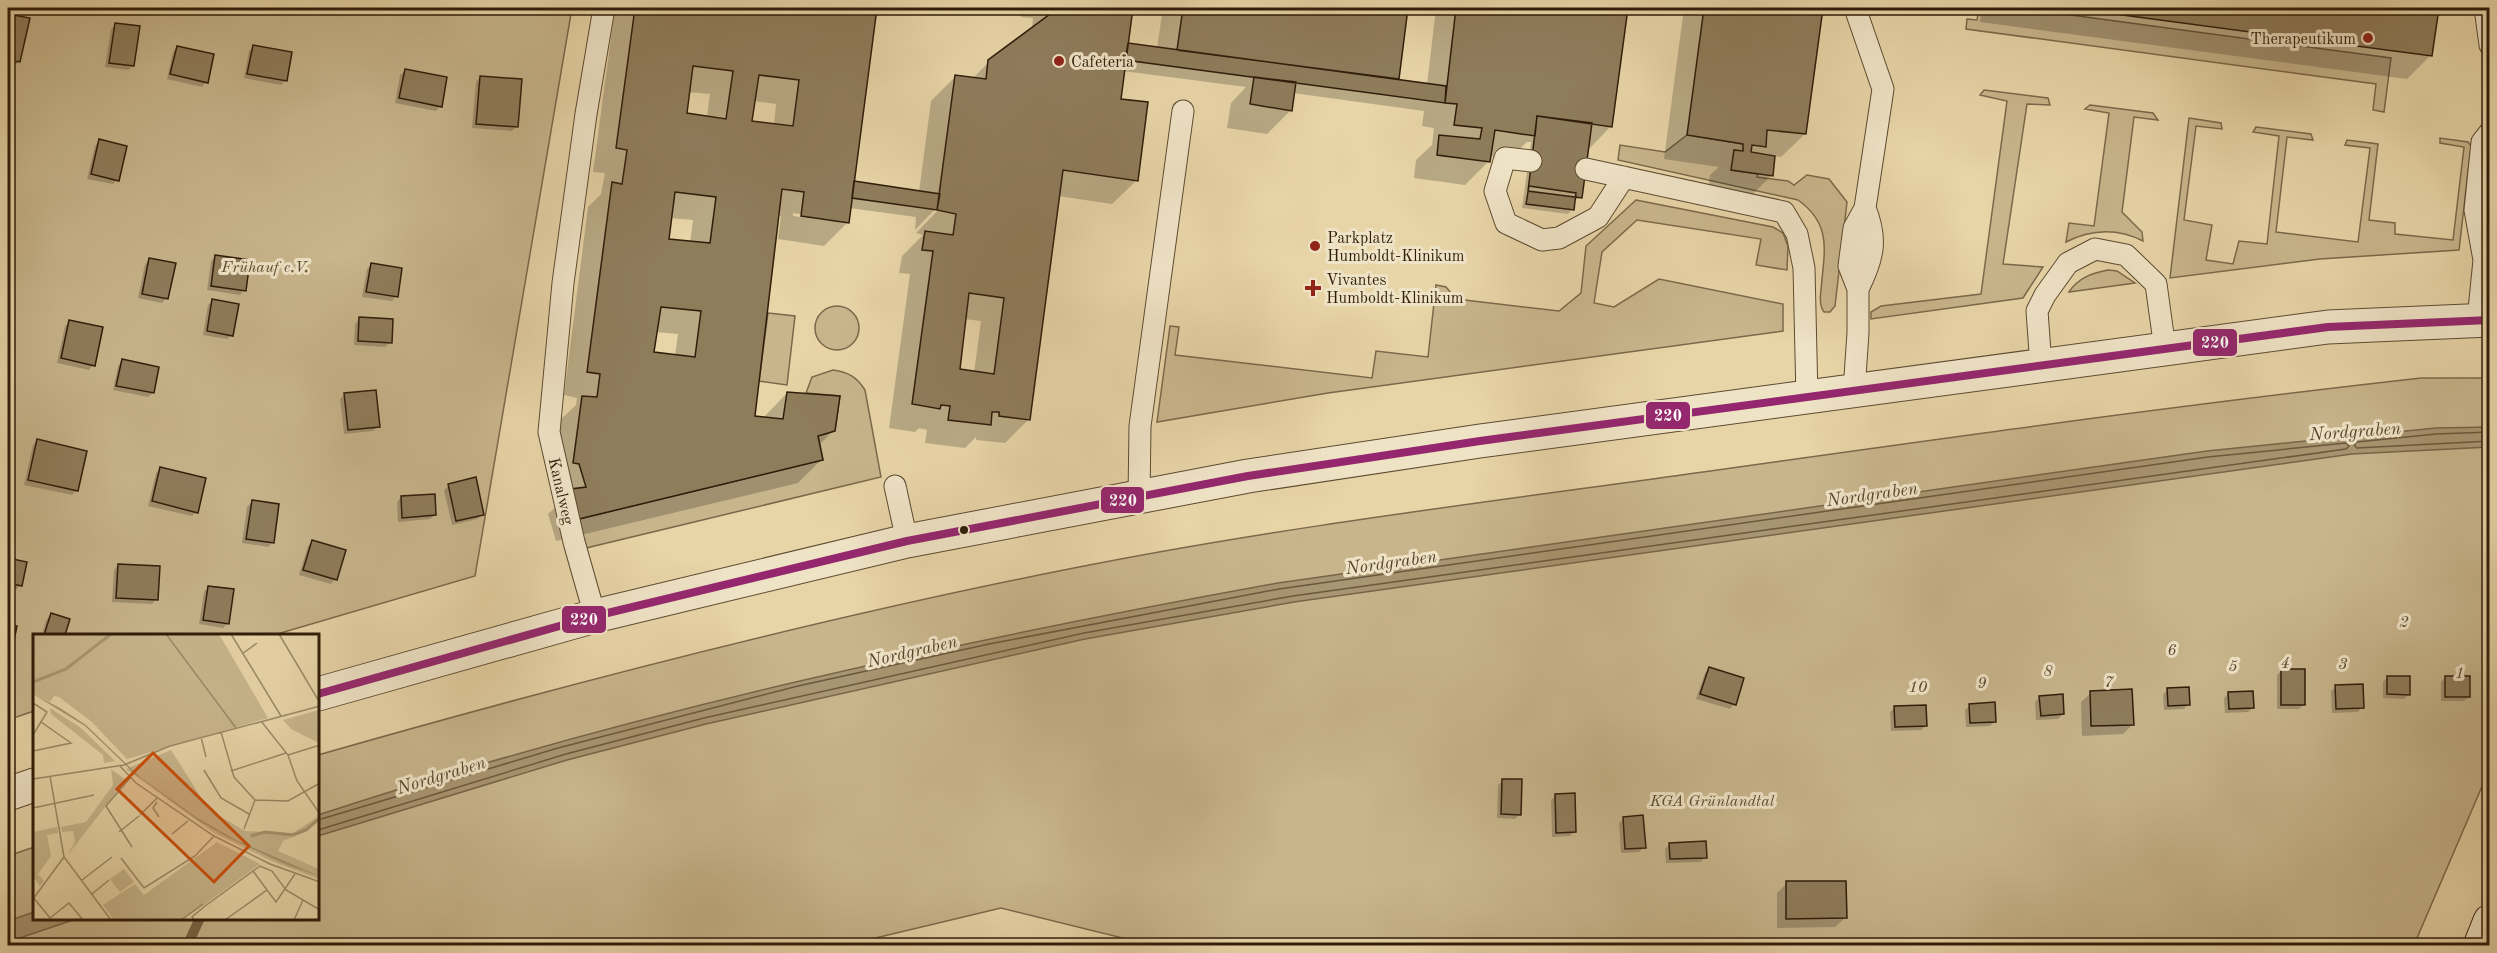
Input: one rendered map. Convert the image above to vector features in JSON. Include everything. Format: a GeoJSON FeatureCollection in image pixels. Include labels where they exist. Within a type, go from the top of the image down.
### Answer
{"type":"FeatureCollection","features":[{"type":"Feature","properties":{"kind":"street"},"geometry":{"type":"LineString","coordinates":[[320,693],[595,616],[907,541],[1248,476],[1480,441],[2328,327],[2484,320]]}},
{"type":"Feature","properties":{"kind":"street"},"geometry":{"type":"LineString","coordinates":[[8,794],[33,785]]}},
{"type":"Feature","properties":{"kind":"street"},"geometry":{"type":"LineString","coordinates":[[2480,945],[2490,921]]}},
{"type":"Feature","properties":{"kind":"lane","name":"Kanalweg"},"geometry":{"type":"LineString","coordinates":[[595,616],[576,550],[549,432],[566,260],[586,114],[604,8]]}},
{"type":"Feature","properties":{"kind":"lane"},"geometry":{"type":"LineString","coordinates":[[1854,391],[1858,289],[1869,267],[1874,230],[1865,208],[1883,89],[1855,8]]}},
{"type":"Feature","properties":{"kind":"lane"},"geometry":{"type":"LineString","coordinates":[[2485,8],[2490,45]]}},
{"type":"Feature","properties":{"kind":"lane"},"geometry":{"type":"LineString","coordinates":[[1139,497],[1140,426],[1183,111]]}},
{"type":"Feature","properties":{"kind":"lane"},"geometry":{"type":"LineString","coordinates":[[2484,320],[2485,230],[2475,210],[2482,142],[2490,132]]}},
{"type":"Feature","properties":{"kind":"lane"},"geometry":{"type":"LineString","coordinates":[[1531,161],[1505,158],[1495,190],[1506,223],[1542,240],[1559,238],[1598,217],[1624,177]]}},
{"type":"Feature","properties":{"kind":"lane"},"geometry":{"type":"LineString","coordinates":[[1586,169],[1784,212],[1797,234],[1804,268],[1807,398]]}},
{"type":"Feature","properties":{"kind":"lane"},"geometry":{"type":"LineString","coordinates":[[2041,366],[2037,310],[2068,263],[2095,249],[2126,255],[2156,284],[2165,349]]}},
{"type":"Feature","properties":{"kind":"lane"},"geometry":{"type":"LineString","coordinates":[[895,486],[907,541]]}},
{"type":"Feature","properties":{"kind":"green space","name":"Frühauf e.V."},"geometry":{"type":"Polygon","coordinates":[[[8,8],[572,8],[475,576],[277,634],[33,634],[33,711],[8,720],[8,8]]]}},
{"type":"Feature","properties":{"kind":"green space"},"geometry":{"type":"Polygon","coordinates":[[[1979,8],[2019,8],[2391,58],[2384,112],[2373,110],[2376,84],[1966,29],[1967,19],[1977,20],[1979,8]]]}},
{"type":"Feature","properties":{"kind":"green space"},"geometry":{"type":"Polygon","coordinates":[[[1984,90],[2048,98],[2050,105],[2027,104],[2003,264],[2043,267],[2023,298],[1871,319],[1871,312],[1881,306],[1981,294],[2007,101],[1980,95],[1984,90]]]}},
{"type":"Feature","properties":{"kind":"green space"},"geometry":{"type":"Polygon","coordinates":[[[2090,105],[2153,113],[2158,120],[2134,117],[2122,212],[2142,232],[2143,241],[2124,234],[2105,232],[2085,235],[2066,242],[2069,223],[2094,226],[2109,113],[2085,109],[2090,105]]]}},
{"type":"Feature","properties":{"kind":"green space"},"geometry":{"type":"Polygon","coordinates":[[[2189,118],[2221,123],[2222,129],[2196,126],[2184,220],[2212,225],[2206,260],[2233,264],[2239,241],[2267,244],[2279,136],[2253,132],[2256,127],[2311,134],[2313,140],[2287,137],[2276,232],[2358,242],[2370,148],[2345,145],[2347,140],[2378,144],[2369,220],[2395,223],[2395,234],[2453,240],[2464,147],[2440,143],[2440,138],[2468,142],[2471,146],[2459,250],[2320,259],[2170,278],[2189,118]]]}},
{"type":"Feature","properties":{"kind":"green space"},"geometry":{"type":"Polygon","coordinates":[[[1687,135],[1743,144],[1743,151],[1734,150],[1732,170],[1758,174],[1757,177],[1788,181],[1794,185],[1807,175],[1829,179],[1847,202],[1835,306],[1830,312],[1824,312],[1820,301],[1824,251],[1821,229],[1817,219],[1798,200],[1618,160],[1620,145],[1665,152],[1687,135]]]}},
{"type":"Feature","properties":{"kind":"green space"},"geometry":{"type":"Polygon","coordinates":[[[1636,200],[1773,227],[1783,233],[1788,246],[1787,270],[1756,265],[1761,239],[1637,220],[1602,252],[1594,303],[1614,307],[1659,279],[1783,304],[1783,331],[1328,393],[1157,422],[1170,326],[1179,327],[1175,355],[1372,378],[1376,351],[1428,357],[1436,285],[1446,287],[1456,299],[1559,311],[1581,293],[1586,246],[1636,200]]]}},
{"type":"Feature","properties":{"kind":"green space"},"geometry":{"type":"Polygon","coordinates":[[[2108,270],[2117,271],[2135,283],[2069,292],[2086,277],[2108,270]]]}},
{"type":"Feature","properties":{"kind":"green space"},"geometry":{"type":"Polygon","coordinates":[[[837,306],[846,307],[853,312],[858,319],[858,337],[853,344],[846,349],[837,350],[828,349],[821,344],[816,337],[815,328],[816,319],[821,312],[828,307],[837,306]]]}},
{"type":"Feature","properties":{"kind":"green space"},"geometry":{"type":"Polygon","coordinates":[[[768,313],[795,316],[787,385],[759,381],[768,313]]]}},
{"type":"Feature","properties":{"kind":"green space"},"geometry":{"type":"Polygon","coordinates":[[[833,370],[852,376],[865,390],[881,477],[586,548],[579,519],[823,460],[818,436],[835,431],[840,396],[806,393],[812,377],[833,370]]]}},
{"type":"Feature","properties":{"kind":"green space"},"geometry":{"type":"Polygon","coordinates":[[[2421,378],[2489,378],[2489,770],[2414,945],[1155,946],[1001,908],[842,946],[8,946],[8,856],[33,847],[33,920],[320,920],[320,754],[692,654],[974,588],[1295,529],[2234,400],[2421,378]]]}},
{"type":"Feature","properties":{"kind":"water"},"geometry":{"type":"Polygon","coordinates":[[[2489,427],[2489,447],[2352,454],[1294,602],[1085,639],[706,724],[567,760],[320,835],[320,814],[554,744],[794,682],[1156,606],[1278,583],[2207,451],[2436,428],[2489,427]]]}},
{"type":"Feature","properties":{"kind":"water"},"geometry":{"type":"Polygon","coordinates":[[[33,912],[33,920],[73,920],[8,942],[8,921],[33,912]]]}},
{"type":"Feature","properties":{"kind":"building"},"geometry":{"type":"Polygon","coordinates":[[[635,8],[877,8],[849,223],[801,216],[804,192],[782,189],[755,416],[783,419],[787,392],[840,396],[835,431],[818,436],[823,460],[579,519],[571,489],[586,487],[579,464],[573,463],[582,396],[597,397],[600,374],[587,372],[612,182],[622,184],[627,150],[616,148],[635,8]],[[693,66],[687,113],[726,119],[733,71],[693,66]],[[759,75],[752,121],[793,126],[799,80],[759,75]],[[675,192],[669,239],[710,243],[716,197],[675,192]],[[661,307],[654,352],[695,357],[701,311],[661,307]]]}},
{"type":"Feature","properties":{"kind":"building"},"geometry":{"type":"Polygon","coordinates":[[[1055,8],[1133,8],[1121,99],[1148,102],[1138,181],[1063,170],[1030,420],[999,416],[999,412],[992,412],[991,425],[948,420],[950,406],[941,405],[940,409],[912,404],[933,251],[922,250],[925,231],[953,235],[956,214],[937,210],[955,75],[986,79],[988,60],[1055,8]],[[969,293],[960,369],[994,374],[1004,298],[969,293]]]}},
{"type":"Feature","properties":{"kind":"building"},"geometry":{"type":"Polygon","coordinates":[[[1183,8],[1408,8],[1399,79],[1177,50],[1183,8]]]}},
{"type":"Feature","properties":{"kind":"building"},"geometry":{"type":"Polygon","coordinates":[[[1456,8],[1628,8],[1612,127],[1537,116],[1535,136],[1495,130],[1490,162],[1437,155],[1439,135],[1480,139],[1482,128],[1454,125],[1457,104],[1445,103],[1456,8]]]}},
{"type":"Feature","properties":{"kind":"building"},"geometry":{"type":"Polygon","coordinates":[[[1704,8],[1823,8],[1806,134],[1767,130],[1766,147],[1752,145],[1751,152],[1775,156],[1773,176],[1731,170],[1734,150],[1743,151],[1743,144],[1687,135],[1704,8]]]}},
{"type":"Feature","properties":{"kind":"building","name":"Therapeutikum"},"geometry":{"type":"Polygon","coordinates":[[[2070,8],[2439,8],[2432,56],[2070,8]]]}},
{"type":"Feature","properties":{"kind":"building"},"geometry":{"type":"Polygon","coordinates":[[[8,14],[30,18],[20,62],[8,60],[8,14]]]}},
{"type":"Feature","properties":{"kind":"building"},"geometry":{"type":"Polygon","coordinates":[[[115,23],[140,26],[134,66],[109,63],[115,23]]]}},
{"type":"Feature","properties":{"kind":"building"},"geometry":{"type":"Polygon","coordinates":[[[1128,43],[1446,86],[1445,103],[1125,60],[1128,43]]]}},
{"type":"Feature","properties":{"kind":"building"},"geometry":{"type":"Polygon","coordinates":[[[253,45],[292,52],[287,81],[247,74],[253,45]]]}},
{"type":"Feature","properties":{"kind":"building"},"geometry":{"type":"Polygon","coordinates":[[[177,46],[214,54],[208,83],[170,74],[177,46]]]}},
{"type":"Feature","properties":{"kind":"building"},"geometry":{"type":"Polygon","coordinates":[[[405,69],[447,77],[442,107],[399,98],[405,69]]]}},
{"type":"Feature","properties":{"kind":"building"},"geometry":{"type":"Polygon","coordinates":[[[480,76],[522,79],[518,127],[476,124],[480,76]]]}},
{"type":"Feature","properties":{"kind":"building"},"geometry":{"type":"Polygon","coordinates":[[[1254,77],[1296,82],[1292,111],[1250,104],[1254,77]]]}},
{"type":"Feature","properties":{"kind":"building"},"geometry":{"type":"Polygon","coordinates":[[[1537,116],[1592,123],[1582,198],[1528,191],[1537,116]]]}},
{"type":"Feature","properties":{"kind":"building"},"geometry":{"type":"Polygon","coordinates":[[[99,139],[127,146],[119,181],[91,174],[99,139]]]}},
{"type":"Feature","properties":{"kind":"building"},"geometry":{"type":"Polygon","coordinates":[[[854,181],[940,194],[937,210],[852,198],[854,181]]]}},
{"type":"Feature","properties":{"kind":"building"},"geometry":{"type":"Polygon","coordinates":[[[1529,186],[1576,193],[1574,210],[1526,204],[1529,186]]]}},
{"type":"Feature","properties":{"kind":"building"},"geometry":{"type":"Polygon","coordinates":[[[215,255],[250,260],[246,291],[211,286],[215,255]]]}},
{"type":"Feature","properties":{"kind":"building"},"geometry":{"type":"Polygon","coordinates":[[[149,258],[176,263],[168,299],[142,294],[149,258]]]}},
{"type":"Feature","properties":{"kind":"building"},"geometry":{"type":"Polygon","coordinates":[[[371,263],[402,268],[398,297],[366,292],[371,263]]]}},
{"type":"Feature","properties":{"kind":"building"},"geometry":{"type":"Polygon","coordinates":[[[212,299],[239,304],[233,336],[207,331],[212,299]]]}},
{"type":"Feature","properties":{"kind":"building"},"geometry":{"type":"Polygon","coordinates":[[[359,317],[393,319],[392,343],[358,341],[359,317]]]}},
{"type":"Feature","properties":{"kind":"building"},"geometry":{"type":"Polygon","coordinates":[[[69,320],[103,327],[95,366],[61,358],[69,320]]]}},
{"type":"Feature","properties":{"kind":"building"},"geometry":{"type":"Polygon","coordinates":[[[122,359],[159,367],[154,393],[116,386],[122,359]]]}},
{"type":"Feature","properties":{"kind":"building"},"geometry":{"type":"Polygon","coordinates":[[[376,390],[380,427],[348,430],[344,393],[376,390]]]}},
{"type":"Feature","properties":{"kind":"building"},"geometry":{"type":"Polygon","coordinates":[[[37,439],[87,451],[78,491],[28,480],[37,439]]]}},
{"type":"Feature","properties":{"kind":"building"},"geometry":{"type":"Polygon","coordinates":[[[160,467],[206,478],[198,513],[152,501],[160,467]]]}},
{"type":"Feature","properties":{"kind":"building"},"geometry":{"type":"Polygon","coordinates":[[[476,477],[484,515],[456,521],[448,484],[476,477]]]}},
{"type":"Feature","properties":{"kind":"building"},"geometry":{"type":"Polygon","coordinates":[[[435,494],[436,515],[402,518],[401,496],[435,494]]]}},
{"type":"Feature","properties":{"kind":"building"},"geometry":{"type":"Polygon","coordinates":[[[252,500],[279,504],[274,543],[246,539],[252,500]]]}},
{"type":"Feature","properties":{"kind":"building"},"geometry":{"type":"Polygon","coordinates":[[[312,540],[346,550],[337,580],[303,570],[312,540]]]}},
{"type":"Feature","properties":{"kind":"building"},"geometry":{"type":"Polygon","coordinates":[[[8,558],[27,562],[22,586],[8,583],[8,558]]]}},
{"type":"Feature","properties":{"kind":"building"},"geometry":{"type":"Polygon","coordinates":[[[118,564],[160,566],[158,600],[116,598],[118,564]]]}},
{"type":"Feature","properties":{"kind":"building"},"geometry":{"type":"Polygon","coordinates":[[[208,586],[234,589],[229,624],[203,620],[208,586]]]}},
{"type":"Feature","properties":{"kind":"building"},"geometry":{"type":"Polygon","coordinates":[[[51,613],[70,619],[65,634],[44,634],[51,613]]]}},
{"type":"Feature","properties":{"kind":"building"},"geometry":{"type":"Polygon","coordinates":[[[8,624],[17,626],[12,650],[8,649],[8,624]]]}},
{"type":"Feature","properties":{"kind":"building"},"geometry":{"type":"Polygon","coordinates":[[[1709,667],[1744,678],[1736,705],[1700,694],[1709,667]]]}},
{"type":"Feature","properties":{"kind":"building"},"geometry":{"type":"Polygon","coordinates":[[[2281,669],[2305,669],[2305,705],[2281,705],[2281,669]]]}},
{"type":"Feature","properties":{"kind":"building"},"geometry":{"type":"Polygon","coordinates":[[[2387,676],[2410,676],[2410,695],[2387,694],[2387,676]]]}},
{"type":"Feature","properties":{"kind":"building"},"geometry":{"type":"Polygon","coordinates":[[[2445,676],[2470,676],[2470,697],[2445,697],[2445,676]]]}},
{"type":"Feature","properties":{"kind":"building"},"geometry":{"type":"Polygon","coordinates":[[[2363,684],[2364,708],[2336,709],[2335,685],[2363,684]]]}},
{"type":"Feature","properties":{"kind":"building"},"geometry":{"type":"Polygon","coordinates":[[[2189,687],[2190,705],[2168,706],[2167,688],[2189,687]]]}},
{"type":"Feature","properties":{"kind":"building"},"geometry":{"type":"Polygon","coordinates":[[[2132,689],[2134,725],[2091,726],[2090,691],[2132,689]]]}},
{"type":"Feature","properties":{"kind":"building"},"geometry":{"type":"Polygon","coordinates":[[[2253,691],[2254,708],[2229,709],[2228,692],[2253,691]]]}},
{"type":"Feature","properties":{"kind":"building"},"geometry":{"type":"Polygon","coordinates":[[[2063,694],[2064,714],[2041,716],[2039,696],[2063,694]]]}},
{"type":"Feature","properties":{"kind":"building"},"geometry":{"type":"Polygon","coordinates":[[[1995,702],[1996,722],[1970,723],[1969,704],[1995,702]]]}},
{"type":"Feature","properties":{"kind":"building"},"geometry":{"type":"Polygon","coordinates":[[[1926,705],[1927,726],[1895,727],[1894,706],[1926,705]]]}},
{"type":"Feature","properties":{"kind":"building"},"geometry":{"type":"Polygon","coordinates":[[[1502,779],[1522,779],[1521,815],[1501,814],[1502,779]]]}},
{"type":"Feature","properties":{"kind":"building"},"geometry":{"type":"Polygon","coordinates":[[[1575,793],[1576,832],[1556,833],[1555,794],[1575,793]]]}},
{"type":"Feature","properties":{"kind":"building"},"geometry":{"type":"Polygon","coordinates":[[[1643,815],[1646,848],[1625,849],[1623,817],[1643,815]]]}},
{"type":"Feature","properties":{"kind":"building"},"geometry":{"type":"Polygon","coordinates":[[[1706,841],[1707,858],[1670,859],[1669,843],[1706,841]]]}},
{"type":"Feature","properties":{"kind":"building"},"geometry":{"type":"Polygon","coordinates":[[[1786,881],[1846,881],[1847,918],[1786,919],[1786,881]]]}},
{"type":"Feature","properties":{"kind":"waterway"},"geometry":{"type":"LineString","coordinates":[[187,946],[199,920]]}},
{"type":"Feature","properties":{"kind":"transit line","name":"220"},"geometry":{"type":"LineString","coordinates":[[320,693],[595,616],[907,541],[1248,476],[1480,441],[2328,327],[2490,320]]}},
{"type":"Feature","properties":{"kind":"place","name":"Therapeutikum"},"geometry":{"type":"Point","coordinates":[2368,38]}},
{"type":"Feature","properties":{"kind":"place","name":"Cafeteria"},"geometry":{"type":"Point","coordinates":[1059,61]}},
{"type":"Feature","properties":{"kind":"place","name":"Parkplatz Humboldt-Klinikum"},"geometry":{"type":"Point","coordinates":[1315,246]}},
{"type":"Feature","properties":{"kind":"place","name":"Vivantes Humboldt-Klinikum"},"geometry":{"type":"Point","coordinates":[1313,288]}},
{"type":"Feature","properties":{"kind":"water label","name":"Nordgraben"},"geometry":{"type":"Point","coordinates":[2355,431]}},
{"type":"Feature","properties":{"kind":"water label","name":"Nordgraben"},"geometry":{"type":"Point","coordinates":[1872,494]}},
{"type":"Feature","properties":{"kind":"water label","name":"Nordgraben"},"geometry":{"type":"Point","coordinates":[1391,562]}},
{"type":"Feature","properties":{"kind":"water label","name":"Nordgraben"},"geometry":{"type":"Point","coordinates":[912,651]}},
{"type":"Feature","properties":{"kind":"water label","name":"Nordgraben"},"geometry":{"type":"Point","coordinates":[441,775]}},
{"type":"Feature","properties":{"kind":"park label","name":"2"},"geometry":{"type":"Point","coordinates":[2404,621]}},
{"type":"Feature","properties":{"kind":"park label","name":"6"},"geometry":{"type":"Point","coordinates":[2172,649]}},
{"type":"Feature","properties":{"kind":"park label","name":"4"},"geometry":{"type":"Point","coordinates":[2285,662]}},
{"type":"Feature","properties":{"kind":"park label","name":"3"},"geometry":{"type":"Point","coordinates":[2343,663]}},
{"type":"Feature","properties":{"kind":"park label","name":"5"},"geometry":{"type":"Point","coordinates":[2233,665]}},
{"type":"Feature","properties":{"kind":"park label","name":"8"},"geometry":{"type":"Point","coordinates":[2048,670]}},
{"type":"Feature","properties":{"kind":"park label","name":"1"},"geometry":{"type":"Point","coordinates":[2460,672]}},
{"type":"Feature","properties":{"kind":"park label","name":"7"},"geometry":{"type":"Point","coordinates":[2109,681]}},
{"type":"Feature","properties":{"kind":"park label","name":"9"},"geometry":{"type":"Point","coordinates":[1982,682]}},
{"type":"Feature","properties":{"kind":"park label","name":"10"},"geometry":{"type":"Point","coordinates":[1918,686]}},
{"type":"Feature","properties":{"kind":"park label","name":"KGA Grünlandtal"},"geometry":{"type":"Point","coordinates":[1712,800]}}]}
